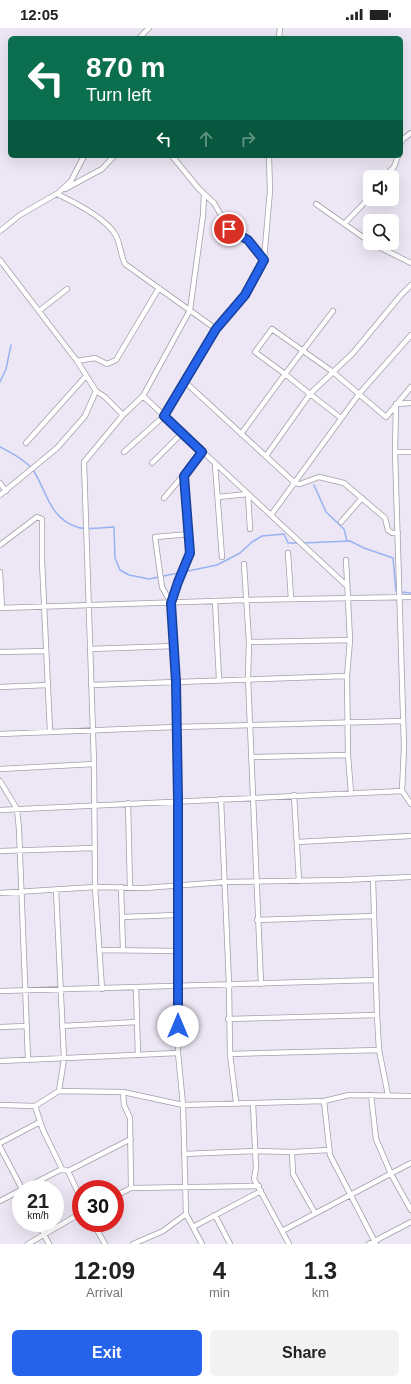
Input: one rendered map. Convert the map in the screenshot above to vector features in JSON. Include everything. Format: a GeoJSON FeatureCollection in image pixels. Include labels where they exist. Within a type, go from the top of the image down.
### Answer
{"type":"FeatureCollection","features":[{"type":"Feature","properties":{"kind":"street"},"geometry":{"type":"LineString","coordinates":[[141,36],[149,28]]}},
{"type":"Feature","properties":{"kind":"street"},"geometry":{"type":"LineString","coordinates":[[57,194],[71,181],[83,158]]}},
{"type":"Feature","properties":{"kind":"street"},"geometry":{"type":"LineString","coordinates":[[0,231],[20,216],[102,169],[112,158]]}},
{"type":"Feature","properties":{"kind":"street"},"geometry":{"type":"LineString","coordinates":[[174,158],[204,194],[214,203],[229,229],[248,240],[264,260]]}},
{"type":"Feature","properties":{"kind":"street"},"geometry":{"type":"LineString","coordinates":[[124,452],[164,416],[216,329],[245,295],[264,260],[270,191],[269,158]]}},
{"type":"Feature","properties":{"kind":"street"},"geometry":{"type":"LineString","coordinates":[[390,170],[397,158]]}},
{"type":"Feature","properties":{"kind":"street"},"geometry":{"type":"LineString","coordinates":[[57,194],[73,202],[108,226],[115,234],[120,244],[120,255],[124,264],[216,329]]}},
{"type":"Feature","properties":{"kind":"street"},"geometry":{"type":"LineString","coordinates":[[102,989],[98,950],[94,848],[94,764],[84,462],[123,415],[143,396],[190,310],[203,215],[204,194]]}},
{"type":"Feature","properties":{"kind":"street"},"geometry":{"type":"LineString","coordinates":[[316,204],[363,237]]}},
{"type":"Feature","properties":{"kind":"street"},"geometry":{"type":"LineString","coordinates":[[344,224],[363,204]]}},
{"type":"Feature","properties":{"kind":"street"},"geometry":{"type":"LineString","coordinates":[[385,250],[411,263]]}},
{"type":"Feature","properties":{"kind":"street"},"geometry":{"type":"LineString","coordinates":[[0,260],[40,310],[77,361],[96,391],[105,397],[123,415]]}},
{"type":"Feature","properties":{"kind":"street"},"geometry":{"type":"LineString","coordinates":[[266,456],[310,394],[353,353],[401,295],[411,286]]}},
{"type":"Feature","properties":{"kind":"street"},"geometry":{"type":"LineString","coordinates":[[77,361],[95,358],[106,364],[116,360],[158,288]]}},
{"type":"Feature","properties":{"kind":"street"},"geometry":{"type":"LineString","coordinates":[[40,310],[68,289]]}},
{"type":"Feature","properties":{"kind":"street"},"geometry":{"type":"LineString","coordinates":[[241,434],[333,312]]}},
{"type":"Feature","properties":{"kind":"street"},"geometry":{"type":"LineString","coordinates":[[341,418],[256,352],[272,329],[302,352],[333,372],[386,417],[411,387]]}},
{"type":"Feature","properties":{"kind":"street"},"geometry":{"type":"LineString","coordinates":[[271,515],[359,394],[411,335]]}},
{"type":"Feature","properties":{"kind":"street"},"geometry":{"type":"LineString","coordinates":[[26,443],[86,376]]}},
{"type":"Feature","properties":{"kind":"street"},"geometry":{"type":"LineString","coordinates":[[185,382],[295,483],[300,484],[313,479],[325,477],[344,483],[385,518],[388,530],[392,533],[398,533]]}},
{"type":"Feature","properties":{"kind":"street"},"geometry":{"type":"LineString","coordinates":[[0,495],[57,448],[85,416],[96,391]]}},
{"type":"Feature","properties":{"kind":"street"},"geometry":{"type":"LineString","coordinates":[[143,396],[347,586]]}},
{"type":"Feature","properties":{"kind":"street"},"geometry":{"type":"LineString","coordinates":[[396,404],[411,403]]}},
{"type":"Feature","properties":{"kind":"street"},"geometry":{"type":"LineString","coordinates":[[396,404],[395,452],[404,747],[402,791],[411,804]]}},
{"type":"Feature","properties":{"kind":"street"},"geometry":{"type":"LineString","coordinates":[[152,463],[182,433]]}},
{"type":"Feature","properties":{"kind":"street"},"geometry":{"type":"LineString","coordinates":[[164,498],[184,476],[202,452]]}},
{"type":"Feature","properties":{"kind":"street"},"geometry":{"type":"LineString","coordinates":[[395,452],[411,452]]}},
{"type":"Feature","properties":{"kind":"street"},"geometry":{"type":"LineString","coordinates":[[215,464],[222,557]]}},
{"type":"Feature","properties":{"kind":"street"},"geometry":{"type":"LineString","coordinates":[[184,476],[190,534],[189,558],[178,582],[171,603],[176,682],[178,800],[178,1053],[183,1105],[186,1214],[202,1244]]}},
{"type":"Feature","properties":{"kind":"street"},"geometry":{"type":"LineString","coordinates":[[0,483],[6,491]]}},
{"type":"Feature","properties":{"kind":"street"},"geometry":{"type":"LineString","coordinates":[[218,497],[248,494]]}},
{"type":"Feature","properties":{"kind":"street"},"geometry":{"type":"LineString","coordinates":[[248,494],[250,529]]}},
{"type":"Feature","properties":{"kind":"street"},"geometry":{"type":"LineString","coordinates":[[341,522],[362,498]]}},
{"type":"Feature","properties":{"kind":"street"},"geometry":{"type":"LineString","coordinates":[[0,549],[0,544],[37,517],[42,519],[44,606],[50,731]]}},
{"type":"Feature","properties":{"kind":"street"},"geometry":{"type":"LineString","coordinates":[[171,603],[162,587],[155,537],[190,534]]}},
{"type":"Feature","properties":{"kind":"street"},"geometry":{"type":"LineString","coordinates":[[288,553],[291,599]]}},
{"type":"Feature","properties":{"kind":"street"},"geometry":{"type":"LineString","coordinates":[[346,560],[350,640],[347,676],[348,754],[351,793]]}},
{"type":"Feature","properties":{"kind":"street"},"geometry":{"type":"LineString","coordinates":[[244,564],[249,642],[248,678],[258,883],[257,920],[261,984]]}},
{"type":"Feature","properties":{"kind":"street"},"geometry":{"type":"LineString","coordinates":[[0,572],[1,608],[246,600],[411,597]]}},
{"type":"Feature","properties":{"kind":"street"},"geometry":{"type":"LineString","coordinates":[[215,601],[219,679]]}},
{"type":"Feature","properties":{"kind":"street"},"geometry":{"type":"LineString","coordinates":[[249,642],[350,640]]}},
{"type":"Feature","properties":{"kind":"street"},"geometry":{"type":"LineString","coordinates":[[90,649],[174,646]]}},
{"type":"Feature","properties":{"kind":"street"},"geometry":{"type":"LineString","coordinates":[[0,652],[46,651]]}},
{"type":"Feature","properties":{"kind":"street"},"geometry":{"type":"LineString","coordinates":[[91,685],[219,679],[347,676]]}},
{"type":"Feature","properties":{"kind":"street"},"geometry":{"type":"LineString","coordinates":[[0,687],[48,685]]}},
{"type":"Feature","properties":{"kind":"street"},"geometry":{"type":"LineString","coordinates":[[0,734],[50,731],[403,721]]}},
{"type":"Feature","properties":{"kind":"street"},"geometry":{"type":"LineString","coordinates":[[404,747],[411,746]]}},
{"type":"Feature","properties":{"kind":"street"},"geometry":{"type":"LineString","coordinates":[[252,757],[348,754]]}},
{"type":"Feature","properties":{"kind":"street"},"geometry":{"type":"LineString","coordinates":[[0,769],[94,764]]}},
{"type":"Feature","properties":{"kind":"street"},"geometry":{"type":"LineString","coordinates":[[0,781],[17,810],[21,850],[28,1060]]}},
{"type":"Feature","properties":{"kind":"street"},"geometry":{"type":"LineString","coordinates":[[0,810],[178,800],[402,791]]}},
{"type":"Feature","properties":{"kind":"street"},"geometry":{"type":"LineString","coordinates":[[294,795],[299,881]]}},
{"type":"Feature","properties":{"kind":"street"},"geometry":{"type":"LineString","coordinates":[[221,799],[229,984],[228,1019],[230,1054],[236,1102]]}},
{"type":"Feature","properties":{"kind":"street"},"geometry":{"type":"LineString","coordinates":[[128,803],[130,887]]}},
{"type":"Feature","properties":{"kind":"street"},"geometry":{"type":"LineString","coordinates":[[297,842],[411,836]]}},
{"type":"Feature","properties":{"kind":"street"},"geometry":{"type":"LineString","coordinates":[[0,851],[94,848]]}},
{"type":"Feature","properties":{"kind":"street"},"geometry":{"type":"LineString","coordinates":[[0,893],[96,887],[144,888],[177,884],[225,882],[258,883],[411,877]]}},
{"type":"Feature","properties":{"kind":"street"},"geometry":{"type":"LineString","coordinates":[[373,879],[375,980],[379,1050],[388,1095]]}},
{"type":"Feature","properties":{"kind":"street"},"geometry":{"type":"LineString","coordinates":[[121,887],[123,950]]}},
{"type":"Feature","properties":{"kind":"street"},"geometry":{"type":"LineString","coordinates":[[56,890],[64,1059],[59,1091]]}},
{"type":"Feature","properties":{"kind":"street"},"geometry":{"type":"LineString","coordinates":[[122,917],[177,915]]}},
{"type":"Feature","properties":{"kind":"street"},"geometry":{"type":"LineString","coordinates":[[257,920],[374,916]]}},
{"type":"Feature","properties":{"kind":"street"},"geometry":{"type":"LineString","coordinates":[[98,950],[178,951]]}},
{"type":"Feature","properties":{"kind":"street"},"geometry":{"type":"LineString","coordinates":[[0,991],[375,980]]}},
{"type":"Feature","properties":{"kind":"street"},"geometry":{"type":"LineString","coordinates":[[136,988],[138,1055]]}},
{"type":"Feature","properties":{"kind":"street"},"geometry":{"type":"LineString","coordinates":[[228,1019],[377,1014]]}},
{"type":"Feature","properties":{"kind":"street"},"geometry":{"type":"LineString","coordinates":[[62,1026],[137,1022]]}},
{"type":"Feature","properties":{"kind":"street"},"geometry":{"type":"LineString","coordinates":[[0,1028],[27,1026]]}},
{"type":"Feature","properties":{"kind":"street"},"geometry":{"type":"LineString","coordinates":[[230,1054],[379,1050]]}},
{"type":"Feature","properties":{"kind":"street"},"geometry":{"type":"LineString","coordinates":[[0,1061],[178,1053]]}},
{"type":"Feature","properties":{"kind":"street"},"geometry":{"type":"LineString","coordinates":[[0,1105],[35,1106],[59,1091],[123,1092],[183,1105],[236,1102],[324,1101],[349,1095],[411,1096]]}},
{"type":"Feature","properties":{"kind":"street"},"geometry":{"type":"LineString","coordinates":[[123,1092],[124,1105],[130,1118],[131,1188]]}},
{"type":"Feature","properties":{"kind":"street"},"geometry":{"type":"LineString","coordinates":[[371,1095],[374,1135],[391,1174],[411,1210]]}},
{"type":"Feature","properties":{"kind":"street"},"geometry":{"type":"LineString","coordinates":[[324,1101],[329,1150],[349,1195],[375,1243]]}},
{"type":"Feature","properties":{"kind":"street"},"geometry":{"type":"LineString","coordinates":[[253,1103],[255,1151],[254,1179],[289,1244]]}},
{"type":"Feature","properties":{"kind":"street"},"geometry":{"type":"LineString","coordinates":[[35,1106],[40,1122],[62,1169]]}},
{"type":"Feature","properties":{"kind":"street"},"geometry":{"type":"LineString","coordinates":[[0,1143],[40,1122]]}},
{"type":"Feature","properties":{"kind":"street"},"geometry":{"type":"LineString","coordinates":[[40,1180],[62,1169],[68,1171],[130,1139]]}},
{"type":"Feature","properties":{"kind":"street"},"geometry":{"type":"LineString","coordinates":[[0,1147],[17,1180]]}},
{"type":"Feature","properties":{"kind":"street"},"geometry":{"type":"LineString","coordinates":[[184,1154],[329,1150]]}},
{"type":"Feature","properties":{"kind":"street"},"geometry":{"type":"LineString","coordinates":[[292,1152],[295,1178],[315,1213]]}},
{"type":"Feature","properties":{"kind":"street"},"geometry":{"type":"LineString","coordinates":[[282,1231],[411,1163]]}},
{"type":"Feature","properties":{"kind":"street"},"geometry":{"type":"LineString","coordinates":[[68,1171],[72,1180]]}},
{"type":"Feature","properties":{"kind":"street"},"geometry":{"type":"LineString","coordinates":[[124,1192],[131,1188],[259,1186]]}},
{"type":"Feature","properties":{"kind":"street"},"geometry":{"type":"LineString","coordinates":[[193,1227],[261,1191]]}},
{"type":"Feature","properties":{"kind":"street"},"geometry":{"type":"LineString","coordinates":[[0,1201],[12,1194]]}},
{"type":"Feature","properties":{"kind":"street"},"geometry":{"type":"LineString","coordinates":[[134,1244],[163,1231],[186,1214]]}},
{"type":"Feature","properties":{"kind":"street"},"geometry":{"type":"LineString","coordinates":[[215,1216],[230,1244]]}},
{"type":"Feature","properties":{"kind":"street"},"geometry":{"type":"LineString","coordinates":[[28,1244],[72,1218]]}},
{"type":"Feature","properties":{"kind":"street"},"geometry":{"type":"LineString","coordinates":[[369,1244],[375,1243],[411,1222]]}},
{"type":"Feature","properties":{"kind":"street"},"geometry":{"type":"LineString","coordinates":[[98,1232],[105,1244]]}},
{"type":"Feature","properties":{"kind":"street"},"geometry":{"type":"LineString","coordinates":[[44,1234],[49,1244]]}},
{"type":"Feature","properties":{"kind":"waterway"},"geometry":{"type":"LineString","coordinates":[[0,382],[6,369],[11,345]]}},
{"type":"Feature","properties":{"kind":"waterway"},"geometry":{"type":"LineString","coordinates":[[0,447],[22,460],[33,470],[54,511],[68,523],[77,527],[85,528],[114,527],[115,558],[120,570],[129,575],[149,579],[217,565],[240,553],[252,542],[262,536],[284,534],[288,543],[299,543]]}},
{"type":"Feature","properties":{"kind":"waterway"},"geometry":{"type":"LineString","coordinates":[[314,485],[326,512],[344,529],[347,541]]}},
{"type":"Feature","properties":{"kind":"waterway"},"geometry":{"type":"LineString","coordinates":[[302,543],[350,541],[364,548],[393,558],[397,591]]}},
{"type":"Feature","properties":{"kind":"waterway"},"geometry":{"type":"LineString","coordinates":[[401,592],[411,593]]}},
{"type":"Feature","properties":{"kind":"route"},"geometry":{"type":"LineString","coordinates":[[178,1026],[178,800],[176,682],[171,603],[190,553],[190,534],[184,476],[202,452],[164,416],[216,329],[245,295],[264,260],[248,240],[229,229]]}}]}
